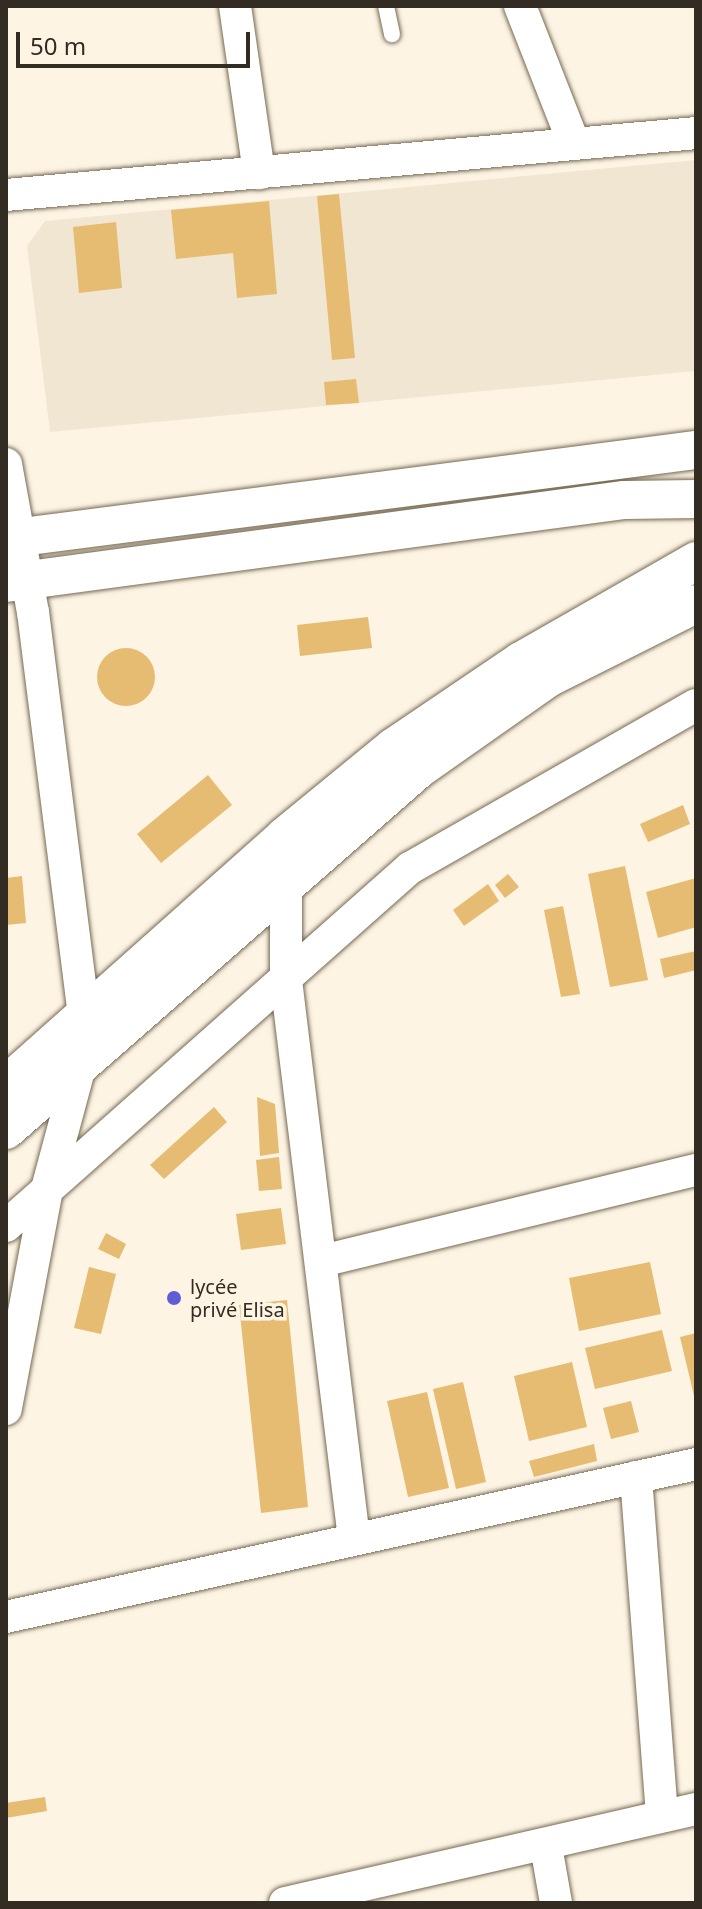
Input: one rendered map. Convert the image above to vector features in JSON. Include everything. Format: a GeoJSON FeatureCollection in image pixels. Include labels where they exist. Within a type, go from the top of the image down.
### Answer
{"type":"FeatureCollection","features":[{"type":"Feature","properties":{"kind":"street"},"geometry":{"type":"LineString","coordinates":[[235,6],[259,173]]}},
{"type":"Feature","properties":{"kind":"street"},"geometry":{"type":"LineString","coordinates":[[520,6],[574,144]]}},
{"type":"Feature","properties":{"kind":"street"},"geometry":{"type":"LineString","coordinates":[[6,195],[696,133]]}},
{"type":"Feature","properties":{"kind":"street"},"geometry":{"type":"LineString","coordinates":[[12,538],[696,450]]}},
{"type":"Feature","properties":{"kind":"street"},"geometry":{"type":"LineString","coordinates":[[6,1409],[47,1189],[82,1059],[84,1013],[16,582],[7,478]]}},
{"type":"Feature","properties":{"kind":"street"},"geometry":{"type":"LineString","coordinates":[[16,582],[624,500],[696,499]]}},
{"type":"Feature","properties":{"kind":"street"},"geometry":{"type":"LineString","coordinates":[[6,1085],[84,1013],[394,747],[521,661],[696,561]]}},
{"type":"Feature","properties":{"kind":"street"},"geometry":{"type":"LineString","coordinates":[[6,1130],[82,1059],[420,768],[548,678],[696,604]]}},
{"type":"Feature","properties":{"kind":"street"},"geometry":{"type":"LineString","coordinates":[[6,1226],[230,1023],[286,980],[410,868],[696,705]]}},
{"type":"Feature","properties":{"kind":"street"},"geometry":{"type":"LineString","coordinates":[[286,881],[286,980],[354,1539]]}},
{"type":"Feature","properties":{"kind":"street"},"geometry":{"type":"LineString","coordinates":[[322,1261],[696,1170]]}},
{"type":"Feature","properties":{"kind":"street"},"geometry":{"type":"LineString","coordinates":[[6,1617],[696,1464]]}},
{"type":"Feature","properties":{"kind":"street"},"geometry":{"type":"LineString","coordinates":[[636,1477],[662,1816]]}},
{"type":"Feature","properties":{"kind":"street"},"geometry":{"type":"LineString","coordinates":[[285,1903],[546,1846],[696,1809]]}},
{"type":"Feature","properties":{"kind":"street"},"geometry":{"type":"LineString","coordinates":[[546,1846],[556,1903]]}},
{"type":"Feature","properties":{"kind":"lane"},"geometry":{"type":"LineString","coordinates":[[386,6],[392,34]]}},
{"type":"Feature","properties":{"kind":"shaded area"},"geometry":{"type":"Polygon","coordinates":[[[696,160],[696,371],[50,432],[27,246],[45,221],[696,160]]]}},
{"type":"Feature","properties":{"kind":"building"},"geometry":{"type":"Polygon","coordinates":[[[339,194],[355,358],[332,360],[317,196],[339,194]]]}},
{"type":"Feature","properties":{"kind":"building"},"geometry":{"type":"Polygon","coordinates":[[[269,201],[277,294],[237,298],[233,253],[176,259],[171,210],[269,201]]]}},
{"type":"Feature","properties":{"kind":"building"},"geometry":{"type":"Polygon","coordinates":[[[116,222],[122,288],[79,293],[73,227],[116,222]]]}},
{"type":"Feature","properties":{"kind":"building"},"geometry":{"type":"Polygon","coordinates":[[[356,379],[359,403],[326,405],[324,382],[356,379]]]}},
{"type":"Feature","properties":{"kind":"building"},"geometry":{"type":"Polygon","coordinates":[[[368,617],[372,648],[300,656],[297,625],[368,617]]]}},
{"type":"Feature","properties":{"kind":"building"},"geometry":{"type":"Polygon","coordinates":[[[126,648],[147,656],[155,677],[147,698],[126,706],[105,698],[97,677],[105,656],[126,648]]]}},
{"type":"Feature","properties":{"kind":"building"},"geometry":{"type":"Polygon","coordinates":[[[208,775],[232,805],[161,863],[137,834],[208,775]]]}},
{"type":"Feature","properties":{"kind":"building"},"geometry":{"type":"Polygon","coordinates":[[[683,805],[690,824],[648,842],[640,824],[683,805]]]}},
{"type":"Feature","properties":{"kind":"building"},"geometry":{"type":"Polygon","coordinates":[[[625,866],[648,980],[610,987],[588,874],[625,866]]]}},
{"type":"Feature","properties":{"kind":"building"},"geometry":{"type":"Polygon","coordinates":[[[508,874],[519,887],[505,898],[495,885],[508,874]]]}},
{"type":"Feature","properties":{"kind":"building"},"geometry":{"type":"Polygon","coordinates":[[[22,876],[26,923],[6,925],[6,878],[22,876]]]}},
{"type":"Feature","properties":{"kind":"building"},"geometry":{"type":"Polygon","coordinates":[[[696,878],[696,927],[658,938],[646,892],[696,878]]]}},
{"type":"Feature","properties":{"kind":"building"},"geometry":{"type":"Polygon","coordinates":[[[488,884],[499,901],[464,926],[453,910],[488,884]]]}},
{"type":"Feature","properties":{"kind":"building"},"geometry":{"type":"Polygon","coordinates":[[[563,906],[580,994],[561,997],[544,910],[563,906]]]}},
{"type":"Feature","properties":{"kind":"building"},"geometry":{"type":"Polygon","coordinates":[[[696,951],[696,970],[664,978],[660,959],[696,951]]]}},
{"type":"Feature","properties":{"kind":"building"},"geometry":{"type":"Polygon","coordinates":[[[257,1097],[275,1104],[279,1153],[260,1156],[257,1097]]]}},
{"type":"Feature","properties":{"kind":"building"},"geometry":{"type":"Polygon","coordinates":[[[214,1107],[227,1122],[164,1179],[150,1165],[214,1107]]]}},
{"type":"Feature","properties":{"kind":"building"},"geometry":{"type":"Polygon","coordinates":[[[279,1157],[282,1189],[259,1191],[256,1160],[279,1157]]]}},
{"type":"Feature","properties":{"kind":"building"},"geometry":{"type":"Polygon","coordinates":[[[281,1208],[286,1244],[241,1250],[236,1214],[281,1208]]]}},
{"type":"Feature","properties":{"kind":"building"},"geometry":{"type":"Polygon","coordinates":[[[106,1233],[126,1244],[119,1259],[98,1249],[106,1233]]]}},
{"type":"Feature","properties":{"kind":"building"},"geometry":{"type":"Polygon","coordinates":[[[650,1262],[661,1314],[579,1331],[569,1278],[650,1262]]]}},
{"type":"Feature","properties":{"kind":"building"},"geometry":{"type":"Polygon","coordinates":[[[89,1267],[116,1274],[101,1334],[74,1328],[89,1267]]]}},
{"type":"Feature","properties":{"kind":"building"},"geometry":{"type":"Polygon","coordinates":[[[287,1300],[308,1507],[261,1513],[239,1305],[287,1300]]]}},
{"type":"Feature","properties":{"kind":"building"},"geometry":{"type":"Polygon","coordinates":[[[662,1330],[672,1371],[595,1389],[585,1348],[662,1330]]]}},
{"type":"Feature","properties":{"kind":"building"},"geometry":{"type":"Polygon","coordinates":[[[696,1333],[696,1399],[695,1400],[680,1337],[696,1333]]]}},
{"type":"Feature","properties":{"kind":"building"},"geometry":{"type":"Polygon","coordinates":[[[572,1362],[587,1427],[529,1441],[514,1376],[572,1362]]]}},
{"type":"Feature","properties":{"kind":"building"},"geometry":{"type":"Polygon","coordinates":[[[463,1382],[486,1482],[456,1489],[433,1389],[463,1382]]]}},
{"type":"Feature","properties":{"kind":"building"},"geometry":{"type":"Polygon","coordinates":[[[427,1392],[449,1488],[408,1497],[387,1401],[427,1392]]]}},
{"type":"Feature","properties":{"kind":"building"},"geometry":{"type":"Polygon","coordinates":[[[631,1401],[639,1432],[611,1439],[603,1408],[631,1401]]]}},
{"type":"Feature","properties":{"kind":"building"},"geometry":{"type":"Polygon","coordinates":[[[594,1444],[597,1461],[534,1477],[529,1461],[594,1444]]]}},
{"type":"Feature","properties":{"kind":"building"},"geometry":{"type":"Polygon","coordinates":[[[45,1797],[47,1811],[6,1818],[6,1803],[45,1797]]]}},
{"type":"Feature","properties":{"kind":"place","name":"lycée privé Elisa"},"geometry":{"type":"Point","coordinates":[174,1298]}}]}
